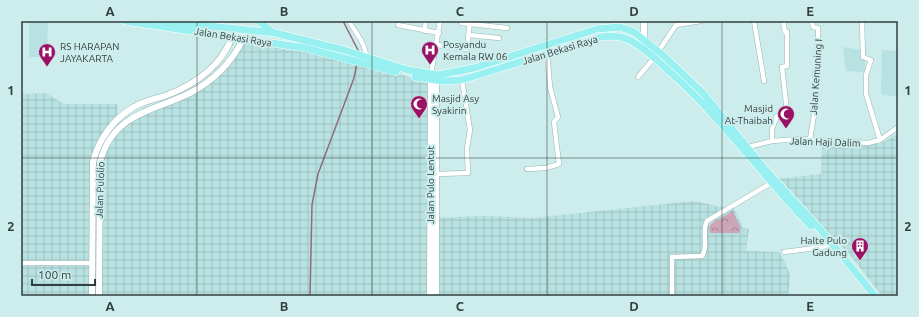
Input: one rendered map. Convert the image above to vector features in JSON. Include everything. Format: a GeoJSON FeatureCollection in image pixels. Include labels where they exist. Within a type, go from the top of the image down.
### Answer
{"type":"FeatureCollection","features":[{"type":"Feature","properties":{"kind":"main road","name":"Jalan Bekasi Raya"},"geometry":{"type":"LineString","coordinates":[[125,21],[232,24],[245,29],[307,40],[353,57]]}},
{"type":"Feature","properties":{"kind":"main road"},"geometry":{"type":"LineString","coordinates":[[243,21],[245,29],[243,39]]}},
{"type":"Feature","properties":{"kind":"main road"},"geometry":{"type":"LineString","coordinates":[[258,21],[275,34]]}},
{"type":"Feature","properties":{"kind":"main road","name":"Jalan Bekasi Raya"},"geometry":{"type":"LineString","coordinates":[[162,23],[243,39],[305,48],[364,59],[433,76],[462,80],[601,37],[613,35],[628,39],[642,48],[657,54],[702,92],[748,146],[816,231],[824,236],[875,296]]}},
{"type":"Feature","properties":{"kind":"main road"},"geometry":{"type":"LineString","coordinates":[[232,24],[232,37]]}},
{"type":"Feature","properties":{"kind":"main road","name":"Jalan Bekasi Raya"},"geometry":{"type":"LineString","coordinates":[[433,76],[466,70],[583,32],[607,27],[625,28],[645,39],[657,54],[701,100],[771,183],[797,207]]}},
{"type":"Feature","properties":{"kind":"street"},"geometry":{"type":"LineString","coordinates":[[349,21],[365,50],[364,59]]}},
{"type":"Feature","properties":{"kind":"street"},"geometry":{"type":"LineString","coordinates":[[425,31],[426,21]]}},
{"type":"Feature","properties":{"kind":"street"},"geometry":{"type":"LineString","coordinates":[[433,76],[440,21]]}},
{"type":"Feature","properties":{"kind":"street"},"geometry":{"type":"LineString","coordinates":[[642,48],[645,39],[644,21]]}},
{"type":"Feature","properties":{"kind":"street"},"geometry":{"type":"LineString","coordinates":[[638,77],[657,54],[676,25],[701,21]]}},
{"type":"Feature","properties":{"kind":"street"},"geometry":{"type":"LineString","coordinates":[[754,21],[764,81]]}},
{"type":"Feature","properties":{"kind":"street"},"geometry":{"type":"LineString","coordinates":[[772,141],[772,129],[777,116],[787,112],[782,67],[787,66],[788,32],[785,32],[783,21]]}},
{"type":"Feature","properties":{"kind":"street","name":"Jalan Kemuning I"},"geometry":{"type":"LineString","coordinates":[[810,139],[815,111],[815,72],[818,44],[818,28],[813,28],[812,21]]}},
{"type":"Feature","properties":{"kind":"street"},"geometry":{"type":"LineString","coordinates":[[862,21],[863,57],[871,60],[866,75],[866,97],[880,140]]}},
{"type":"Feature","properties":{"kind":"street"},"geometry":{"type":"LineString","coordinates":[[437,45],[467,49],[470,22]]}},
{"type":"Feature","properties":{"kind":"street"},"geometry":{"type":"LineString","coordinates":[[462,23],[470,22],[507,28]]}},
{"type":"Feature","properties":{"kind":"street"},"geometry":{"type":"LineString","coordinates":[[401,24],[412,29],[439,33]]}},
{"type":"Feature","properties":{"kind":"street"},"geometry":{"type":"LineString","coordinates":[[469,35],[499,38]]}},
{"type":"Feature","properties":{"kind":"street","name":"Jalan Pulolio"},"geometry":{"type":"LineString","coordinates":[[99,296],[100,162],[107,141],[121,126],[137,114],[167,99],[190,84],[217,63],[232,37]]}},
{"type":"Feature","properties":{"kind":"street","name":"Jalan Pulolio"},"geometry":{"type":"LineString","coordinates":[[92,296],[93,162],[95,151],[104,135],[124,112],[141,103],[167,99],[200,87],[224,67],[243,39]]}},
{"type":"Feature","properties":{"kind":"street"},"geometry":{"type":"LineString","coordinates":[[527,169],[546,168],[558,164],[554,122],[558,117],[550,87],[547,53]]}},
{"type":"Feature","properties":{"kind":"street"},"geometry":{"type":"LineString","coordinates":[[217,63],[224,67]]}},
{"type":"Feature","properties":{"kind":"street","name":"Jalan Pulo Lentut"},"geometry":{"type":"LineString","coordinates":[[433,76],[437,174],[436,296]]}},
{"type":"Feature","properties":{"kind":"street","name":"Jalan Pulo Lentut"},"geometry":{"type":"LineString","coordinates":[[430,296],[433,76]]}},
{"type":"Feature","properties":{"kind":"street"},"geometry":{"type":"LineString","coordinates":[[437,174],[468,173],[467,148],[470,130],[462,80]]}},
{"type":"Feature","properties":{"kind":"street","name":"Jalan Haji Dalim"},"geometry":{"type":"LineString","coordinates":[[748,146],[772,141],[810,139],[868,143],[880,140],[898,127]]}},
{"type":"Feature","properties":{"kind":"street"},"geometry":{"type":"LineString","coordinates":[[672,296],[672,257],[702,256],[704,252],[705,226],[707,221],[771,183]]}},
{"type":"Feature","properties":{"kind":"street"},"geometry":{"type":"LineString","coordinates":[[92,190],[99,190]]}},
{"type":"Feature","properties":{"kind":"street"},"geometry":{"type":"LineString","coordinates":[[92,210],[99,210]]}},
{"type":"Feature","properties":{"kind":"street"},"geometry":{"type":"LineString","coordinates":[[784,252],[823,247],[831,244]]}},
{"type":"Feature","properties":{"kind":"street"},"geometry":{"type":"LineString","coordinates":[[21,263],[92,262]]}},
{"type":"Feature","properties":{"kind":"shaded area"},"geometry":{"type":"Polygon","coordinates":[[[29,21],[48,21],[47,57],[29,57],[29,21]]]}},
{"type":"Feature","properties":{"kind":"shaded area"},"geometry":{"type":"Polygon","coordinates":[[[242,43],[302,48],[427,82],[429,218],[485,216],[533,218],[694,201],[734,208],[743,228],[749,229],[746,251],[779,252],[786,264],[790,276],[788,296],[21,296],[21,94],[46,93],[64,104],[117,104],[119,118],[122,122],[143,108],[170,102],[196,90],[224,66],[242,43]]]}},
{"type":"Feature","properties":{"kind":"shaded area"},"geometry":{"type":"Polygon","coordinates":[[[843,47],[862,50],[865,61],[865,72],[846,71],[843,47]]]}},
{"type":"Feature","properties":{"kind":"shaded area"},"geometry":{"type":"Polygon","coordinates":[[[882,50],[898,51],[898,97],[881,94],[882,50]]]}},
{"type":"Feature","properties":{"kind":"shaded area"},"geometry":{"type":"Polygon","coordinates":[[[897,134],[898,296],[882,296],[851,256],[776,179],[821,174],[822,141],[880,144],[897,134]]]}},
{"type":"Feature","properties":{"kind":"green space"},"geometry":{"type":"Polygon","coordinates":[[[733,211],[741,229],[739,233],[710,233],[709,227],[712,223],[733,211]]]}},
{"type":"Feature","properties":{"kind":"waterway"},"geometry":{"type":"LineString","coordinates":[[343,21],[359,52]]}},
{"type":"Feature","properties":{"kind":"waterway"},"geometry":{"type":"LineString","coordinates":[[310,296],[312,205],[318,174],[354,78],[357,63]]}},
{"type":"Feature","properties":{"kind":"place","name":"Posyandu Kemala RW 06"},"geometry":{"type":"Point","coordinates":[430,65]}},
{"type":"Feature","properties":{"kind":"place","name":"RS HARAPAN JAYAKARTA"},"geometry":{"type":"Point","coordinates":[47,67]}},
{"type":"Feature","properties":{"kind":"place","name":"Masjid Asy Syakirin"},"geometry":{"type":"Point","coordinates":[419,119]}},
{"type":"Feature","properties":{"kind":"place","name":"Masjid At-Thaibah"},"geometry":{"type":"Point","coordinates":[786,129]}},
{"type":"Feature","properties":{"kind":"place","name":"Halte Pulo Gadung"},"geometry":{"type":"Point","coordinates":[860,261]}}]}
